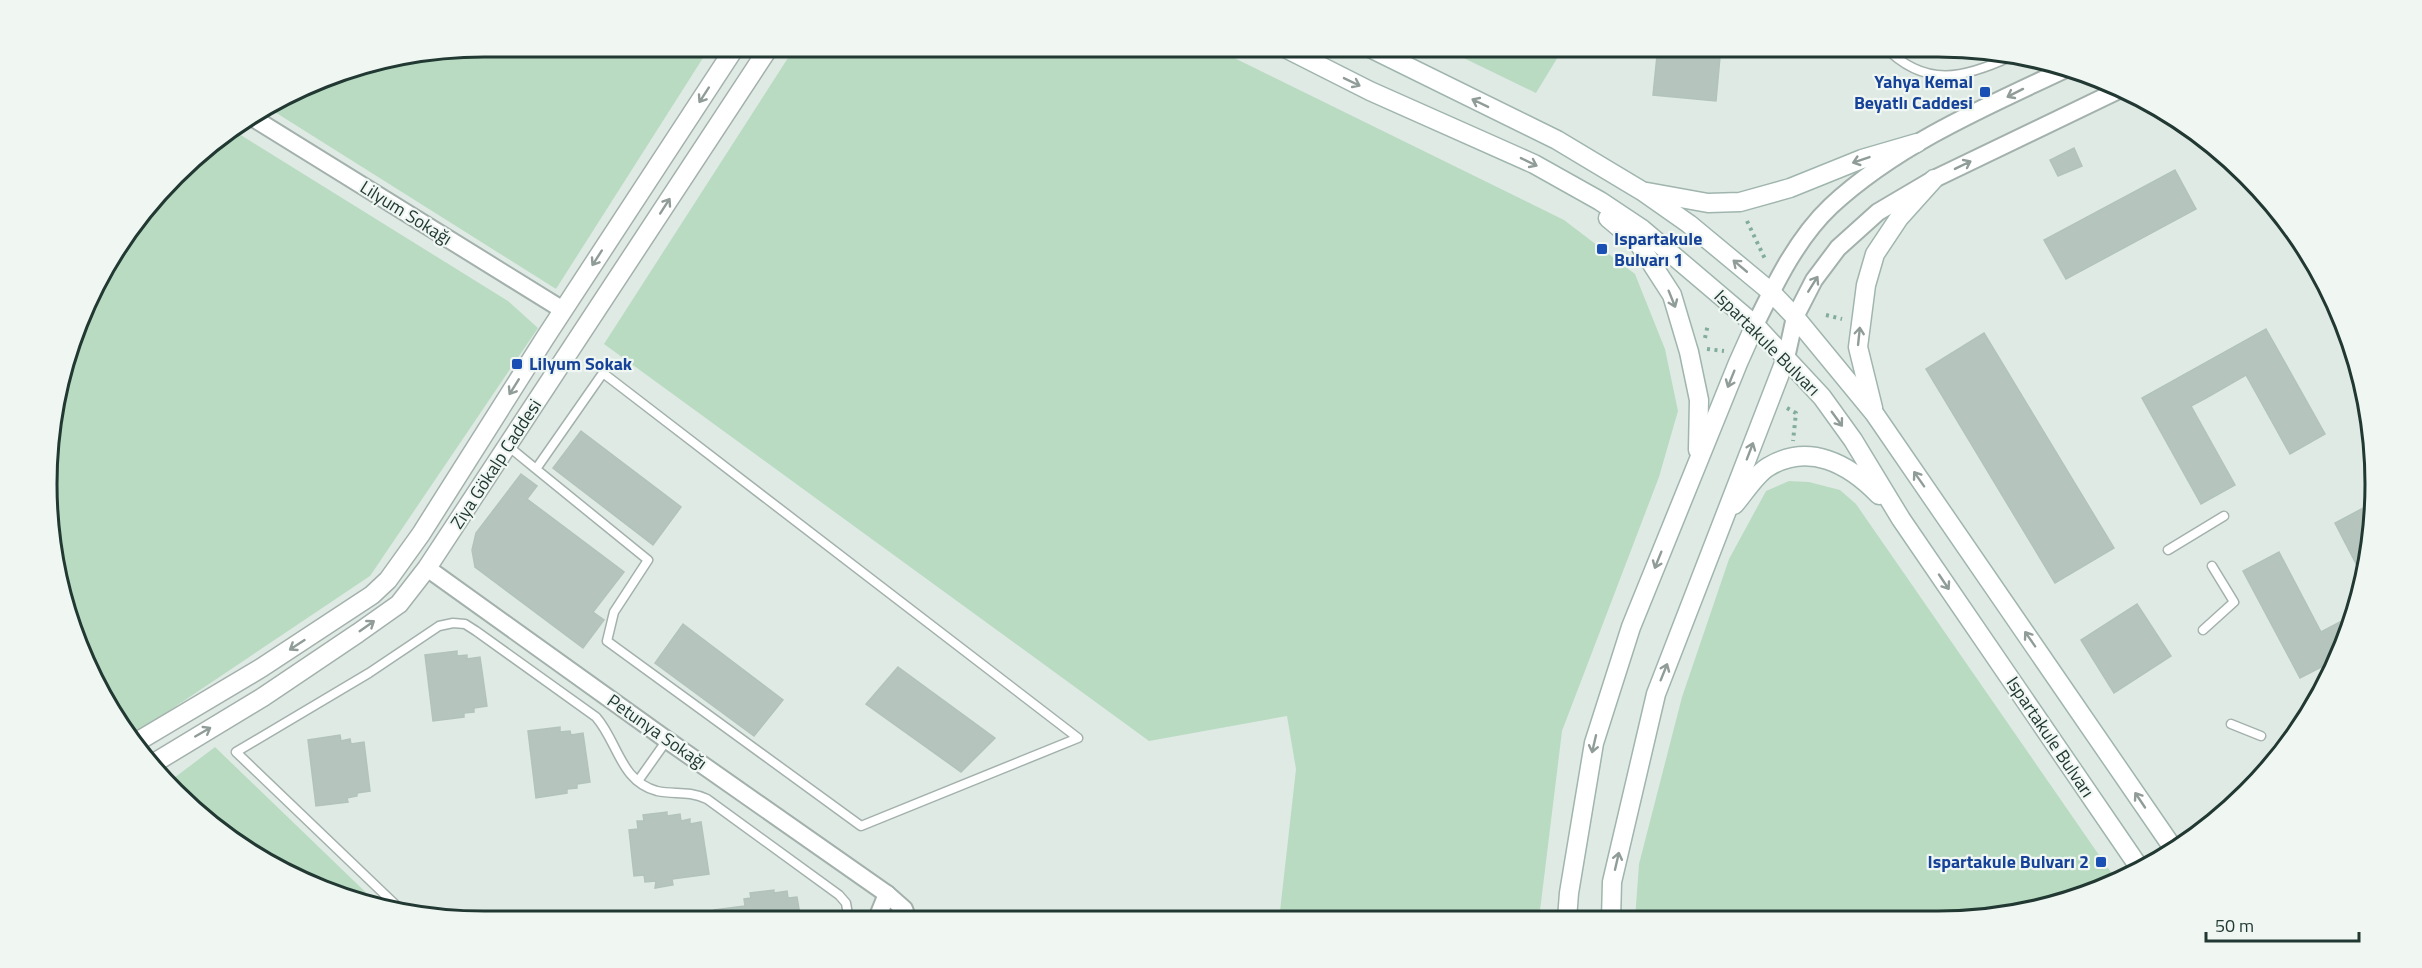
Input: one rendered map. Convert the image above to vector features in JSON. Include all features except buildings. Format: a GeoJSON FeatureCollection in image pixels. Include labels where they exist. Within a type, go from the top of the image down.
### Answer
{"type":"FeatureCollection","features":[{"type":"Feature","properties":{"kind":"main road"},"geometry":{"type":"LineString","coordinates":[[142,739],[261,668],[372,595],[388,580],[729,57]]}},
{"type":"Feature","properties":{"kind":"main road","name":"Ziya Gökalp Caddesi"},"geometry":{"type":"LineString","coordinates":[[158,760],[262,698],[399,604],[428,568],[763,57]]}},
{"type":"Feature","properties":{"kind":"main road","name":"Ispartakule Bulvarı"},"geometry":{"type":"LineString","coordinates":[[1303,57],[1370,91],[1563,179],[1642,229],[1755,325],[1822,398],[1853,440],[1901,519],[2136,862]]}},
{"type":"Feature","properties":{"kind":"main road","name":"Ispartakule Bulvarı"},"geometry":{"type":"LineString","coordinates":[[1388,57],[1557,140],[1642,191],[1689,224],[1771,292],[1795,317],[1874,413],[2169,843]]}},
{"type":"Feature","properties":{"kind":"main road"},"geometry":{"type":"LineString","coordinates":[[1642,191],[1708,203],[1740,202],[1790,188],[1862,159],[1917,143]]}},
{"type":"Feature","properties":{"kind":"main road"},"geometry":{"type":"LineString","coordinates":[[1563,179],[1639,244],[1672,295],[1689,352],[1699,400],[1698,461]]}},
{"type":"Feature","properties":{"kind":"main road"},"geometry":{"type":"LineString","coordinates":[[1874,413],[1858,347],[1866,285],[1875,254],[1899,218],[1934,179]]}},
{"type":"Feature","properties":{"kind":"main road"},"geometry":{"type":"LineString","coordinates":[[563,310],[587,325]]}},
{"type":"Feature","properties":{"kind":"main road"},"geometry":{"type":"LineString","coordinates":[[1568,911],[1569,892],[1594,743],[1631,627],[1755,325]]}},
{"type":"Feature","properties":{"kind":"main road"},"geometry":{"type":"LineString","coordinates":[[1611,911],[1612,882],[1656,694],[1786,358]]}},
{"type":"Feature","properties":{"kind":"main road"},"geometry":{"type":"LineString","coordinates":[[1725,516],[1766,468],[1786,459],[1817,456],[1855,472],[1901,519]]}},
{"type":"Feature","properties":{"kind":"main road"},"geometry":{"type":"LineString","coordinates":[[407,553],[428,568]]}},
{"type":"Feature","properties":{"kind":"street"},"geometry":{"type":"LineString","coordinates":[[1755,325],[1771,292],[1808,232],[1830,207],[1870,174],[1917,143],[2056,74]]}},
{"type":"Feature","properties":{"kind":"street"},"geometry":{"type":"LineString","coordinates":[[1786,358],[1795,317],[1814,280],[1838,248],[1878,212],[1934,179],[2110,94]]}},
{"type":"Feature","properties":{"kind":"street","name":"Lilyum Sokağı"},"geometry":{"type":"LineString","coordinates":[[259,121],[563,310]]}},
{"type":"Feature","properties":{"kind":"street","name":"Petunya Sokağı"},"geometry":{"type":"LineString","coordinates":[[428,568],[667,740],[887,894],[905,911]]}},
{"type":"Feature","properties":{"kind":"street"},"geometry":{"type":"LineString","coordinates":[[880,911],[887,894]]}},
{"type":"Feature","properties":{"kind":"lane"},"geometry":{"type":"LineString","coordinates":[[1899,57],[1914,68],[1940,76],[1965,75],[1998,62]]}},
{"type":"Feature","properties":{"kind":"lane"},"geometry":{"type":"LineString","coordinates":[[508,446],[536,469],[648,561],[614,612],[607,641],[861,826],[1078,738],[603,374],[536,469]]}},
{"type":"Feature","properties":{"kind":"lane"},"geometry":{"type":"LineString","coordinates":[[2168,550],[2224,516]]}},
{"type":"Feature","properties":{"kind":"lane"},"geometry":{"type":"LineString","coordinates":[[2203,630],[2234,602],[2212,566]]}},
{"type":"Feature","properties":{"kind":"lane"},"geometry":{"type":"LineString","coordinates":[[391,901],[236,752],[369,673],[439,626],[453,622],[465,624],[476,631],[596,717],[610,736],[622,766],[638,781],[657,791],[694,793],[707,799],[838,895],[846,903],[847,911]]}},
{"type":"Feature","properties":{"kind":"lane"},"geometry":{"type":"LineString","coordinates":[[2230,723],[2261,736]]}},
{"type":"Feature","properties":{"kind":"lane"},"geometry":{"type":"LineString","coordinates":[[638,781],[667,740]]}},
{"type":"Feature","properties":{"kind":"path"},"geometry":{"type":"LineString","coordinates":[[1747,221],[1767,262]]}},
{"type":"Feature","properties":{"kind":"path"},"geometry":{"type":"LineString","coordinates":[[1826,315],[1842,320],[1843,311]]}},
{"type":"Feature","properties":{"kind":"path"},"geometry":{"type":"LineString","coordinates":[[1704,348],[1727,351]]}},
{"type":"Feature","properties":{"kind":"path"},"geometry":{"type":"LineString","coordinates":[[1787,408],[1796,413],[1793,446]]}},
{"type":"Feature","properties":{"kind":"green space"},"geometry":{"type":"Polygon","coordinates":[[[484,57],[704,57],[556,289],[274,112],[347,80],[401,65],[428,61],[484,57]]]}},
{"type":"Feature","properties":{"kind":"green space"},"geometry":{"type":"Polygon","coordinates":[[[789,57],[1232,57],[1564,220],[1635,274],[1665,349],[1678,411],[1659,477],[1562,731],[1540,911],[1280,911],[1296,769],[1287,716],[1149,741],[604,344],[789,57]]]}},
{"type":"Feature","properties":{"kind":"green space"},"geometry":{"type":"Polygon","coordinates":[[[1462,57],[1558,57],[1536,93],[1462,57]]]}},
{"type":"Feature","properties":{"kind":"green space"},"geometry":{"type":"Polygon","coordinates":[[[239,134],[508,301],[538,328],[370,576],[137,732],[114,698],[101,673],[72,595],[61,540],[57,484],[65,401],[80,347],[114,270],[145,224],[182,182],[202,163],[239,134]]]}},
{"type":"Feature","properties":{"kind":"green space"},"geometry":{"type":"Polygon","coordinates":[[[1789,481],[1809,482],[1840,490],[1856,504],[2112,873],[2049,896],[2021,903],[1966,910],[1636,911],[1639,864],[1682,697],[1729,559],[1766,491],[1789,481]]]}},
{"type":"Feature","properties":{"kind":"green space"},"geometry":{"type":"Polygon","coordinates":[[[215,747],[368,894],[321,878],[270,854],[224,823],[174,778],[215,747]]]}},
{"type":"Feature","properties":{"kind":"place","name":"Yahya Kemal Beyatlı Caddesi"},"geometry":{"type":"Point","coordinates":[1985,92]}},
{"type":"Feature","properties":{"kind":"place","name":"Ispartakule Bulvarı 1"},"geometry":{"type":"Point","coordinates":[1602,249]}},
{"type":"Feature","properties":{"kind":"place","name":"Lilyum Sokak"},"geometry":{"type":"Point","coordinates":[517,364]}},
{"type":"Feature","properties":{"kind":"place","name":"Ispartakule Bulvarı 2"},"geometry":{"type":"Point","coordinates":[2101,862]}}]}
